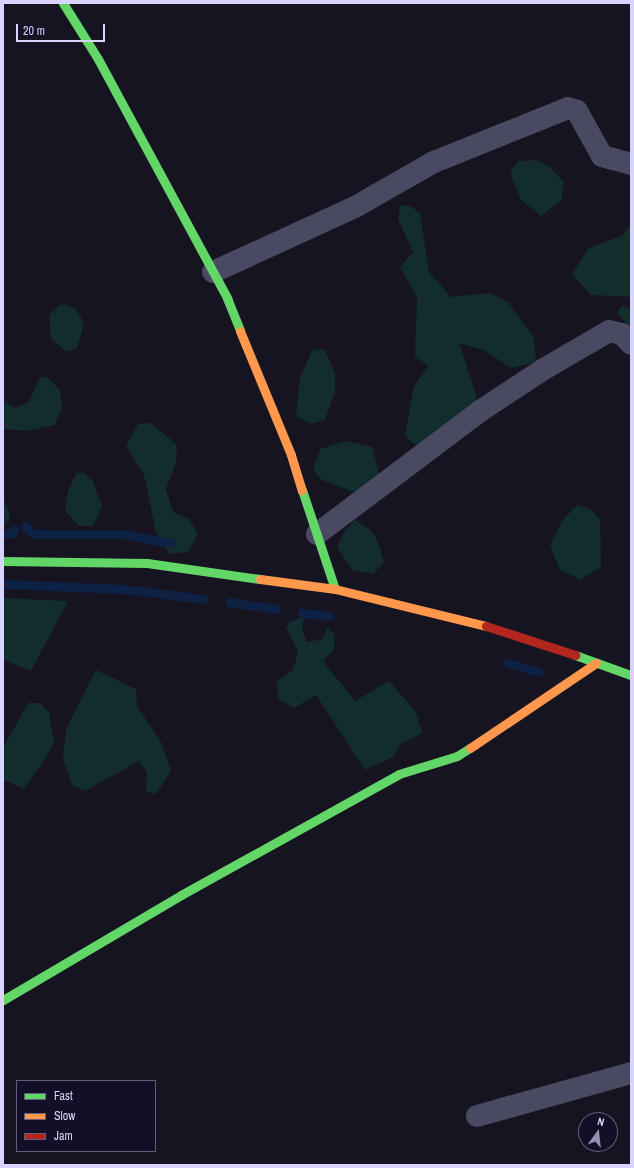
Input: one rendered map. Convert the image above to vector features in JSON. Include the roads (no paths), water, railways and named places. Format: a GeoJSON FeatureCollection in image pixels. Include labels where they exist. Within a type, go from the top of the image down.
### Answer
{"type":"FeatureCollection","features":[{"type":"Feature","properties":{"kind":"street"},"geometry":{"type":"LineString","coordinates":[[63,3],[98,59],[227,298],[291,455],[336,589]]}},
{"type":"Feature","properties":{"kind":"street"},"geometry":{"type":"LineString","coordinates":[[212,272],[355,207],[434,162],[568,108],[577,110],[602,156],[631,164]]}},
{"type":"Feature","properties":{"kind":"street"},"geometry":{"type":"LineString","coordinates":[[317,534],[474,415],[544,369],[609,331],[622,334],[631,344]]}},
{"type":"Feature","properties":{"kind":"street"},"geometry":{"type":"LineString","coordinates":[[3,561],[147,563],[336,589],[500,629],[631,675]]}},
{"type":"Feature","properties":{"kind":"street"},"geometry":{"type":"LineString","coordinates":[[3,1000],[181,895],[399,774],[457,756],[596,663]]}},
{"type":"Feature","properties":{"kind":"street"},"geometry":{"type":"LineString","coordinates":[[476,1116],[631,1073]]}},
{"type":"Feature","properties":{"kind":"waterway"},"geometry":{"type":"LineString","coordinates":[[25,526],[30,532],[35,534],[123,534],[170,543]]}},
{"type":"Feature","properties":{"kind":"waterway"},"geometry":{"type":"LineString","coordinates":[[3,534],[12,533],[14,529]]}},
{"type":"Feature","properties":{"kind":"waterway"},"geometry":{"type":"LineString","coordinates":[[3,584],[124,589],[203,599]]}},
{"type":"Feature","properties":{"kind":"waterway"},"geometry":{"type":"LineString","coordinates":[[230,602],[275,609]]}},
{"type":"Feature","properties":{"kind":"waterway"},"geometry":{"type":"LineString","coordinates":[[302,613],[329,616]]}},
{"type":"Feature","properties":{"kind":"waterway"},"geometry":{"type":"LineString","coordinates":[[508,663],[539,672]]}}]}
